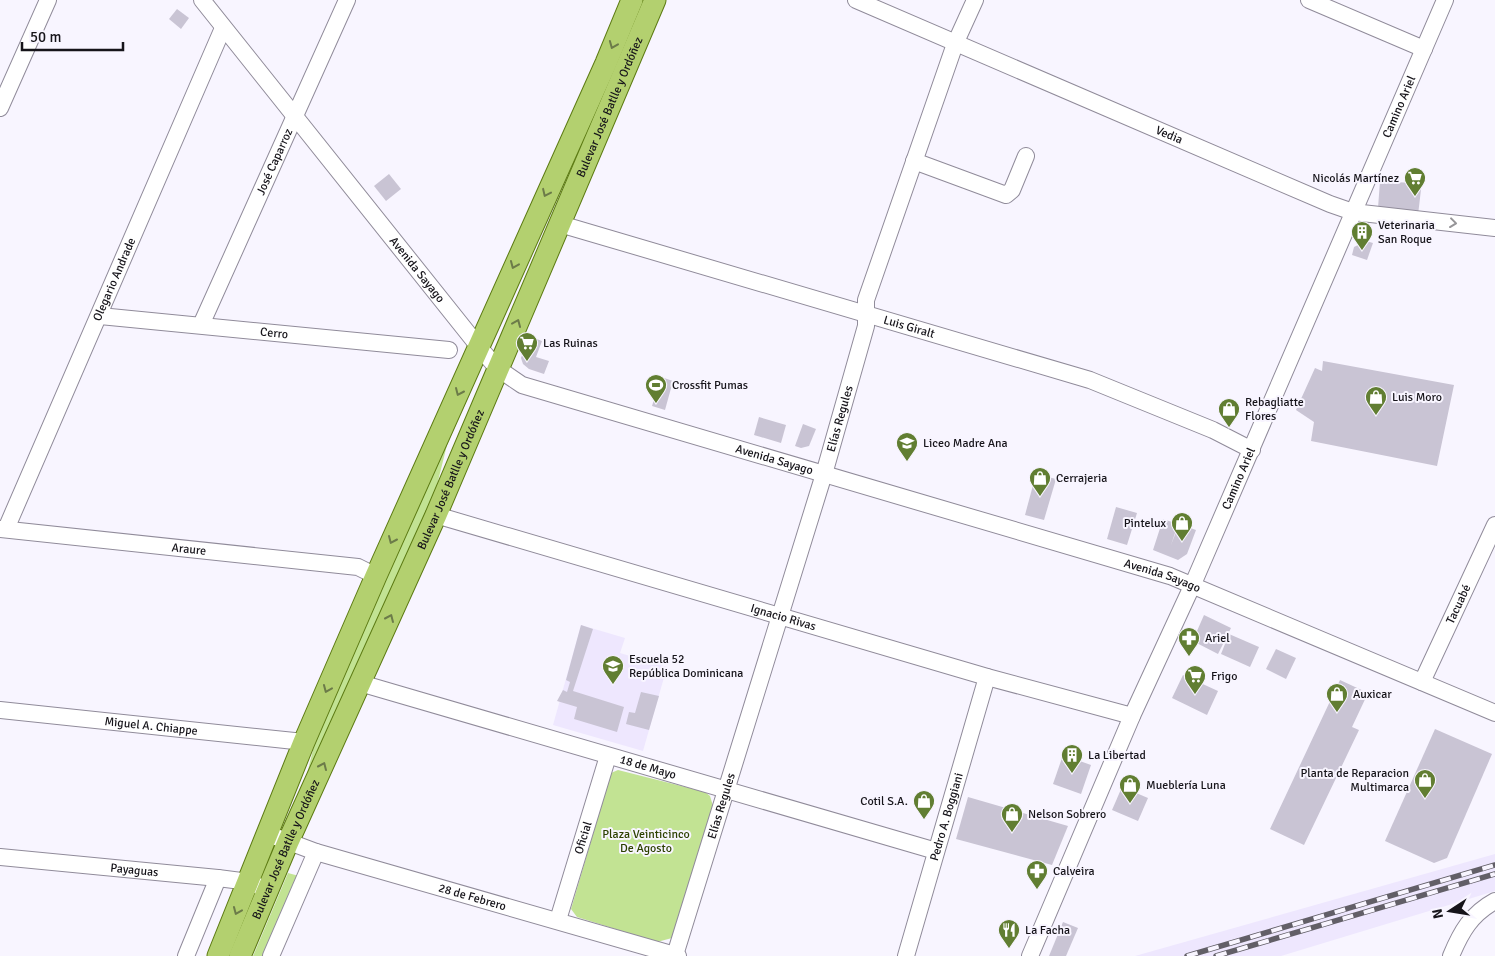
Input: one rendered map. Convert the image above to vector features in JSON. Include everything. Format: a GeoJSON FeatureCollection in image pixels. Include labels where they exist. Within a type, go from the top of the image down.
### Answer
{"type":"FeatureCollection","features":[{"type":"Feature","properties":{"kind":"main road","name":"Bulevar José Batlle y Ordóñez"},"geometry":{"type":"LineString","coordinates":[[240,956],[258,886],[268,834],[304,742],[376,576],[606,63],[632,0]]}},
{"type":"Feature","properties":{"kind":"main road","name":"Bulevar José Batlle y Ordóñez"},"geometry":{"type":"LineString","coordinates":[[218,956],[258,886],[288,842],[436,515],[655,0]]}},
{"type":"Feature","properties":{"kind":"street"},"geometry":{"type":"LineString","coordinates":[[0,108],[48,0]]}},
{"type":"Feature","properties":{"kind":"street","name":"Avenida Sayago"},"geometry":{"type":"LineString","coordinates":[[202,0],[479,347],[497,368],[522,385],[1088,551],[1193,584],[1495,713]]}},
{"type":"Feature","properties":{"kind":"street","name":"José Caparroz"},"geometry":{"type":"LineString","coordinates":[[201,325],[347,0]]}},
{"type":"Feature","properties":{"kind":"street","name":"Vedia"},"geometry":{"type":"LineString","coordinates":[[856,0],[955,44],[1353,212],[1495,228]]}},
{"type":"Feature","properties":{"kind":"street","name":"Elías Regules"},"geometry":{"type":"LineString","coordinates":[[677,955],[824,474],[866,326],[866,300],[955,44],[975,0]]}},
{"type":"Feature","properties":{"kind":"street"},"geometry":{"type":"LineString","coordinates":[[1309,0],[1424,49]]}},
{"type":"Feature","properties":{"kind":"street","name":"Camino Ariel"},"geometry":{"type":"LineString","coordinates":[[1030,956],[1132,716],[1252,450],[1445,0]]}},
{"type":"Feature","properties":{"kind":"street","name":"Olegario Andrade"},"geometry":{"type":"LineString","coordinates":[[3,529],[100,316],[223,28]]}},
{"type":"Feature","properties":{"kind":"street"},"geometry":{"type":"LineString","coordinates":[[914,161],[1006,195],[1012,190],[1026,156]]}},
{"type":"Feature","properties":{"kind":"street","name":"Luis Giralt"},"geometry":{"type":"LineString","coordinates":[[560,224],[1090,380],[1213,430],[1252,450]]}},
{"type":"Feature","properties":{"kind":"street","name":"Cerro"},"geometry":{"type":"LineString","coordinates":[[100,316],[449,350]]}},
{"type":"Feature","properties":{"kind":"street","name":"Ignacio Rivas"},"geometry":{"type":"LineString","coordinates":[[436,515],[987,677],[1132,716]]}},
{"type":"Feature","properties":{"kind":"street","name":"Tacuabé"},"geometry":{"type":"LineString","coordinates":[[1422,682],[1495,525]]}},
{"type":"Feature","properties":{"kind":"street","name":"Araure"},"geometry":{"type":"LineString","coordinates":[[3,529],[358,567],[376,576]]}},
{"type":"Feature","properties":{"kind":"street","name":"Pedro A. Boggiani"},"geometry":{"type":"LineString","coordinates":[[906,956],[987,677]]}},
{"type":"Feature","properties":{"kind":"street","name":"18 de Mayo"},"geometry":{"type":"LineString","coordinates":[[360,683],[936,851]]}},
{"type":"Feature","properties":{"kind":"street","name":"Miguel A. Chiappe"},"geometry":{"type":"LineString","coordinates":[[0,710],[304,742]]}},
{"type":"Feature","properties":{"kind":"street","name":"Oficial"},"geometry":{"type":"LineString","coordinates":[[558,920],[608,756]]}},
{"type":"Feature","properties":{"kind":"street","name":"28 de Febrero"},"geometry":{"type":"LineString","coordinates":[[268,834],[316,852],[677,955]]}},
{"type":"Feature","properties":{"kind":"street"},"geometry":{"type":"LineString","coordinates":[[271,956],[316,852]]}},
{"type":"Feature","properties":{"kind":"street","name":"Payaguas"},"geometry":{"type":"LineString","coordinates":[[0,857],[218,878],[258,886]]}},
{"type":"Feature","properties":{"kind":"street"},"geometry":{"type":"LineString","coordinates":[[186,956],[218,878]]}},
{"type":"Feature","properties":{"kind":"street"},"geometry":{"type":"LineString","coordinates":[[1450,956],[1462,930],[1470,919],[1491,903]]}},
{"type":"Feature","properties":{"kind":"shaded area","name":"Escuela 52 República Dominicana"},"geometry":{"type":"Polygon","coordinates":[[[581,625],[625,638],[620,653],[667,667],[643,751],[553,725],[581,625]]]}},
{"type":"Feature","properties":{"kind":"shaded area"},"geometry":{"type":"Polygon","coordinates":[[[1495,854],[1495,891],[1281,956],[1135,956],[1495,854]]]}},
{"type":"Feature","properties":{"kind":"green space"},"geometry":{"type":"Polygon","coordinates":[[[470,387],[472,389],[447,445],[435,493],[303,790],[314,746],[470,387]]]}},
{"type":"Feature","properties":{"kind":"green space","name":"Plaza Veinticinco De Agosto"},"geometry":{"type":"Polygon","coordinates":[[[618,770],[705,792],[710,796],[713,806],[672,938],[657,942],[577,917],[571,909],[611,773],[618,770]]]}},
{"type":"Feature","properties":{"kind":"green space"},"geometry":{"type":"Polygon","coordinates":[[[288,873],[299,876],[265,956],[253,956],[288,873]]]}},
{"type":"Feature","properties":{"kind":"building"},"geometry":{"type":"Polygon","coordinates":[[[177,9],[189,18],[181,29],[169,19],[177,9]]]}},
{"type":"Feature","properties":{"kind":"building"},"geometry":{"type":"Polygon","coordinates":[[[389,174],[401,189],[386,201],[374,186],[389,174]]]}},
{"type":"Feature","properties":{"kind":"building"},"geometry":{"type":"Polygon","coordinates":[[[1412,180],[1422,181],[1418,215],[1378,208],[1380,181],[1412,183],[1412,180]]]}},
{"type":"Feature","properties":{"kind":"building","name":"Veterinaria San Roque"},"geometry":{"type":"Polygon","coordinates":[[[1366,241],[1373,243],[1367,260],[1352,255],[1354,247],[1366,241]]]}},
{"type":"Feature","properties":{"kind":"building"},"geometry":{"type":"Polygon","coordinates":[[[529,336],[542,341],[536,357],[549,361],[544,374],[529,369],[523,364],[521,358],[529,336]]]}},
{"type":"Feature","properties":{"kind":"building","name":"Luis Moro"},"geometry":{"type":"Polygon","coordinates":[[[1323,361],[1454,385],[1437,466],[1311,441],[1314,422],[1296,410],[1315,368],[1322,371],[1323,361]]]}},
{"type":"Feature","properties":{"kind":"building"},"geometry":{"type":"Polygon","coordinates":[[[661,377],[673,381],[665,410],[652,406],[661,377]]]}},
{"type":"Feature","properties":{"kind":"building"},"geometry":{"type":"Polygon","coordinates":[[[759,417],[786,425],[781,443],[754,435],[759,417]]]}},
{"type":"Feature","properties":{"kind":"building"},"geometry":{"type":"Polygon","coordinates":[[[803,424],[816,429],[809,446],[801,448],[795,446],[803,424]]]}},
{"type":"Feature","properties":{"kind":"building","name":"Cerrajeria"},"geometry":{"type":"Polygon","coordinates":[[[1036,474],[1056,479],[1044,520],[1025,515],[1036,474]]]}},
{"type":"Feature","properties":{"kind":"building"},"geometry":{"type":"Polygon","coordinates":[[[1116,507],[1137,513],[1127,545],[1107,539],[1116,507]]]}},
{"type":"Feature","properties":{"kind":"building"},"geometry":{"type":"Polygon","coordinates":[[[1163,519],[1178,524],[1171,545],[1179,524],[1196,530],[1187,554],[1178,560],[1153,550],[1163,519]]]}},
{"type":"Feature","properties":{"kind":"building"},"geometry":{"type":"Polygon","coordinates":[[[1204,615],[1231,628],[1218,654],[1187,638],[1191,628],[1197,631],[1204,615]]]}},
{"type":"Feature","properties":{"kind":"building"},"geometry":{"type":"Polygon","coordinates":[[[581,625],[593,629],[573,691],[624,707],[617,732],[574,719],[577,707],[557,701],[563,690],[567,692],[570,682],[566,680],[581,625]]]}},
{"type":"Feature","properties":{"kind":"building"},"geometry":{"type":"Polygon","coordinates":[[[1229,634],[1259,647],[1250,667],[1221,654],[1229,634]]]}},
{"type":"Feature","properties":{"kind":"building"},"geometry":{"type":"Polygon","coordinates":[[[1276,649],[1296,658],[1286,679],[1266,669],[1276,649]]]}},
{"type":"Feature","properties":{"kind":"building","name":"Frigo"},"geometry":{"type":"Polygon","coordinates":[[[1183,675],[1218,691],[1207,715],[1172,698],[1183,675]]]}},
{"type":"Feature","properties":{"kind":"building"},"geometry":{"type":"Polygon","coordinates":[[[1340,680],[1368,693],[1352,727],[1359,730],[1304,845],[1270,829],[1340,680]]]}},
{"type":"Feature","properties":{"kind":"building"},"geometry":{"type":"Polygon","coordinates":[[[641,692],[659,696],[649,730],[626,724],[629,712],[635,713],[641,692]]]}},
{"type":"Feature","properties":{"kind":"building"},"geometry":{"type":"Polygon","coordinates":[[[1435,729],[1492,754],[1447,858],[1434,863],[1385,841],[1435,729]]]}},
{"type":"Feature","properties":{"kind":"building","name":"La Libertad"},"geometry":{"type":"Polygon","coordinates":[[[1063,755],[1091,765],[1081,794],[1053,784],[1063,755]]]}},
{"type":"Feature","properties":{"kind":"building","name":"Mueblería Luna"},"geometry":{"type":"Polygon","coordinates":[[[1122,787],[1148,798],[1138,821],[1112,810],[1122,787]]]}},
{"type":"Feature","properties":{"kind":"building","name":"Nelson Sobrero"},"geometry":{"type":"Polygon","coordinates":[[[968,797],[1068,826],[1052,865],[956,839],[968,797]]]}},
{"type":"Feature","properties":{"kind":"building"},"geometry":{"type":"Polygon","coordinates":[[[1063,922],[1078,928],[1066,956],[1049,956],[1063,922]]]}},
{"type":"Feature","properties":{"kind":"railway"},"geometry":{"type":"LineString","coordinates":[[1187,956],[1495,865]]}},
{"type":"Feature","properties":{"kind":"railway"},"geometry":{"type":"LineString","coordinates":[[1216,956],[1495,874]]}},
{"type":"Feature","properties":{"kind":"place","name":"Nicolás Martínez"},"geometry":{"type":"Point","coordinates":[1415,197]}},
{"type":"Feature","properties":{"kind":"place","name":"Veterinaria San Roque"},"geometry":{"type":"Point","coordinates":[1362,251]}},
{"type":"Feature","properties":{"kind":"place","name":"Las Ruinas"},"geometry":{"type":"Point","coordinates":[527,362]}},
{"type":"Feature","properties":{"kind":"place","name":"Crossfit Pumas"},"geometry":{"type":"Point","coordinates":[656,404]}},
{"type":"Feature","properties":{"kind":"place","name":"Luis Moro"},"geometry":{"type":"Point","coordinates":[1376,416]}},
{"type":"Feature","properties":{"kind":"place","name":"Rebagliatte Flores"},"geometry":{"type":"Point","coordinates":[1229,428]}},
{"type":"Feature","properties":{"kind":"place","name":"Liceo Madre Ana"},"geometry":{"type":"Point","coordinates":[907,462]}},
{"type":"Feature","properties":{"kind":"place","name":"Cerrajeria"},"geometry":{"type":"Point","coordinates":[1040,497]}},
{"type":"Feature","properties":{"kind":"place","name":"Pintelux"},"geometry":{"type":"Point","coordinates":[1182,542]}},
{"type":"Feature","properties":{"kind":"place","name":"Ariel"},"geometry":{"type":"Point","coordinates":[1189,657]}},
{"type":"Feature","properties":{"kind":"place","name":"Escuela 52 República Dominicana"},"geometry":{"type":"Point","coordinates":[613,685]}},
{"type":"Feature","properties":{"kind":"place","name":"Frigo"},"geometry":{"type":"Point","coordinates":[1195,695]}},
{"type":"Feature","properties":{"kind":"place","name":"Auxicar"},"geometry":{"type":"Point","coordinates":[1337,713]}},
{"type":"Feature","properties":{"kind":"place","name":"La Libertad"},"geometry":{"type":"Point","coordinates":[1072,774]}},
{"type":"Feature","properties":{"kind":"place","name":"Planta de Reparacion Multimarca"},"geometry":{"type":"Point","coordinates":[1425,799]}},
{"type":"Feature","properties":{"kind":"place","name":"Mueblería Luna"},"geometry":{"type":"Point","coordinates":[1130,804]}},
{"type":"Feature","properties":{"kind":"place","name":"Cotil S.A."},"geometry":{"type":"Point","coordinates":[924,820]}},
{"type":"Feature","properties":{"kind":"place","name":"Nelson Sobrero"},"geometry":{"type":"Point","coordinates":[1012,833]}},
{"type":"Feature","properties":{"kind":"place","name":"Calveira"},"geometry":{"type":"Point","coordinates":[1037,890]}},
{"type":"Feature","properties":{"kind":"place","name":"La Facha"},"geometry":{"type":"Point","coordinates":[1009,949]}}]}
